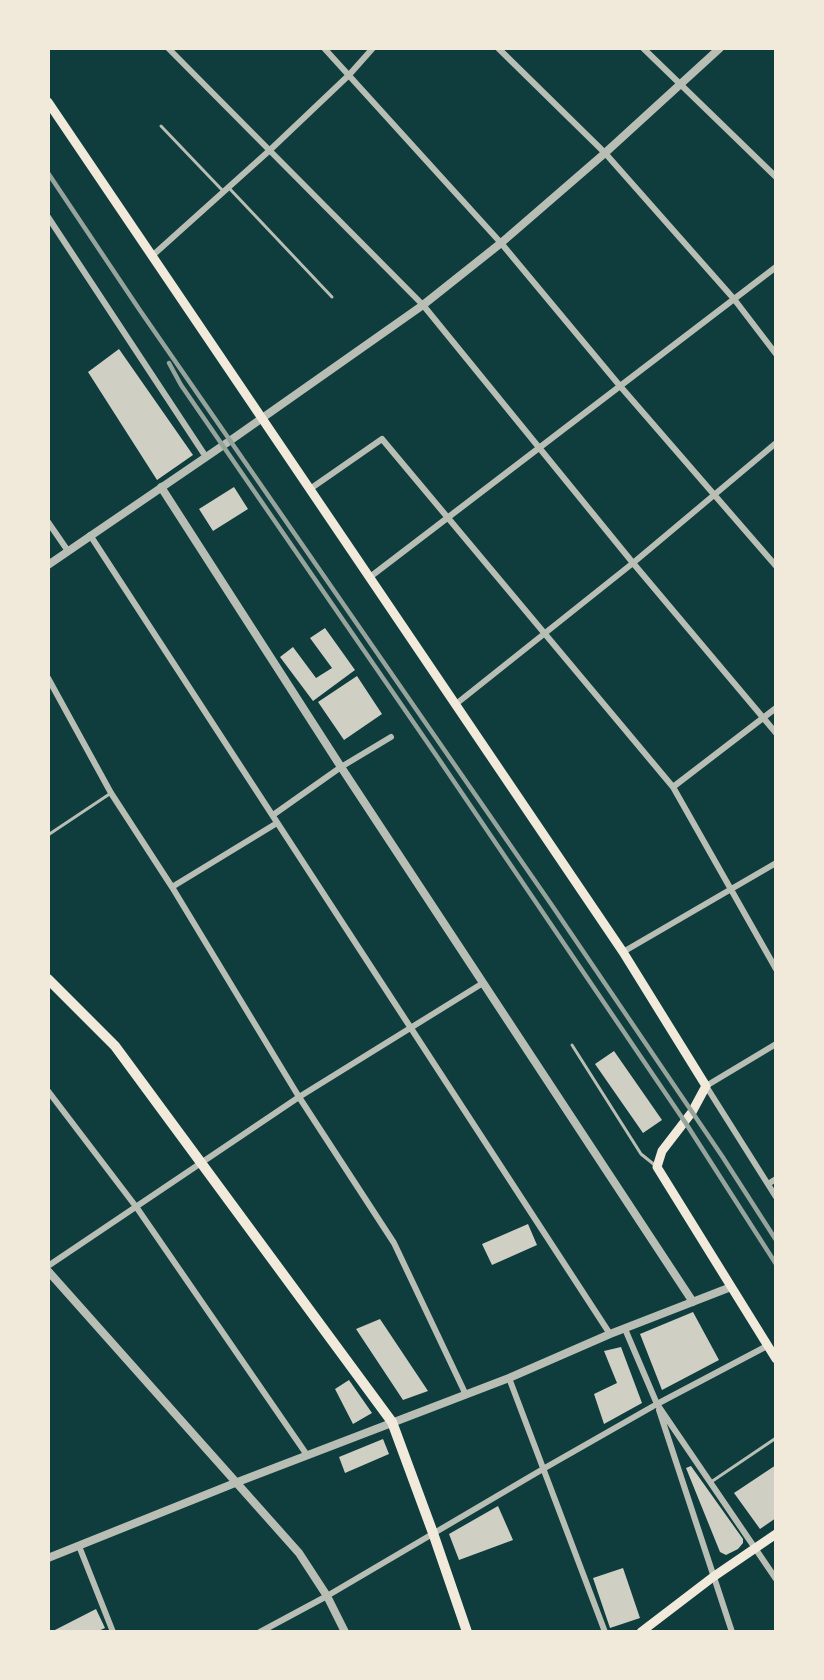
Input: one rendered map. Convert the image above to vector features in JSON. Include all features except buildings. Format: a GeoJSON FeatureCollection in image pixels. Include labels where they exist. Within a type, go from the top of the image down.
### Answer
{"type":"FeatureCollection","features":[{"type":"Feature","properties":{"kind":"main road"},"geometry":{"type":"LineString","coordinates":[[48,102],[623,952],[706,1086],[692,1112],[662,1151],[657,1167],[776,1359]]}},
{"type":"Feature","properties":{"kind":"main road"},"geometry":{"type":"LineString","coordinates":[[48,979],[115,1046],[392,1422],[467,1632]]}},
{"type":"Feature","properties":{"kind":"main road"},"geometry":{"type":"LineString","coordinates":[[641,1632],[713,1577],[776,1534]]}},
{"type":"Feature","properties":{"kind":"street"},"geometry":{"type":"LineString","coordinates":[[168,48],[423,305],[633,563],[776,733]]}},
{"type":"Feature","properties":{"kind":"street"},"geometry":{"type":"LineString","coordinates":[[324,48],[501,243],[620,386],[776,566]]}},
{"type":"Feature","properties":{"kind":"street"},"geometry":{"type":"LineString","coordinates":[[152,256],[270,150],[349,75],[373,48]]}},
{"type":"Feature","properties":{"kind":"street"},"geometry":{"type":"LineString","coordinates":[[498,48],[605,153],[734,299],[776,354]]}},
{"type":"Feature","properties":{"kind":"street"},"geometry":{"type":"LineString","coordinates":[[643,48],[776,177]]}},
{"type":"Feature","properties":{"kind":"street"},"geometry":{"type":"LineString","coordinates":[[48,565],[423,305],[501,243],[605,153],[720,48]]}},
{"type":"Feature","properties":{"kind":"street"},"geometry":{"type":"LineString","coordinates":[[48,217],[206,457]]}},
{"type":"Feature","properties":{"kind":"street"},"geometry":{"type":"LineString","coordinates":[[370,577],[776,267]]}},
{"type":"Feature","properties":{"kind":"street"},"geometry":{"type":"LineString","coordinates":[[310,489],[382,439],[673,787],[776,969]]}},
{"type":"Feature","properties":{"kind":"street"},"geometry":{"type":"LineString","coordinates":[[456,704],[633,563],[776,443]]}},
{"type":"Feature","properties":{"kind":"street"},"geometry":{"type":"LineString","coordinates":[[161,487],[341,767],[693,1302]]}},
{"type":"Feature","properties":{"kind":"street"},"geometry":{"type":"LineString","coordinates":[[48,522],[68,551]]}},
{"type":"Feature","properties":{"kind":"street"},"geometry":{"type":"LineString","coordinates":[[90,535],[610,1334]]}},
{"type":"Feature","properties":{"kind":"street"},"geometry":{"type":"LineString","coordinates":[[48,678],[111,793],[172,887],[299,1097],[394,1243],[466,1395]]}},
{"type":"Feature","properties":{"kind":"street"},"geometry":{"type":"LineString","coordinates":[[673,787],[776,708]]}},
{"type":"Feature","properties":{"kind":"street"},"geometry":{"type":"LineString","coordinates":[[273,815],[341,767],[391,737]]}},
{"type":"Feature","properties":{"kind":"street"},"geometry":{"type":"LineString","coordinates":[[172,887],[277,823]]}},
{"type":"Feature","properties":{"kind":"street"},"geometry":{"type":"LineString","coordinates":[[623,952],[776,863]]}},
{"type":"Feature","properties":{"kind":"street"},"geometry":{"type":"LineString","coordinates":[[48,1266],[299,1097],[483,983]]}},
{"type":"Feature","properties":{"kind":"street"},"geometry":{"type":"LineString","coordinates":[[776,1044],[706,1086],[776,1197]]}},
{"type":"Feature","properties":{"kind":"street"},"geometry":{"type":"LineString","coordinates":[[48,1091],[136,1208],[307,1455]]}},
{"type":"Feature","properties":{"kind":"street"},"geometry":{"type":"LineString","coordinates":[[768,1184],[776,1179]]}},
{"type":"Feature","properties":{"kind":"street"},"geometry":{"type":"LineString","coordinates":[[48,1271],[299,1553],[327,1596],[345,1632]]}},
{"type":"Feature","properties":{"kind":"street"},"geometry":{"type":"LineString","coordinates":[[48,1558],[235,1483],[509,1378],[610,1334],[731,1287]]}},
{"type":"Feature","properties":{"kind":"street"},"geometry":{"type":"LineString","coordinates":[[625,1329],[657,1404],[732,1632]]}},
{"type":"Feature","properties":{"kind":"street"},"geometry":{"type":"LineString","coordinates":[[260,1632],[327,1596],[543,1468],[767,1346]]}},
{"type":"Feature","properties":{"kind":"street"},"geometry":{"type":"LineString","coordinates":[[509,1378],[605,1632]]}},
{"type":"Feature","properties":{"kind":"street"},"geometry":{"type":"LineString","coordinates":[[657,1404],[776,1579]]}},
{"type":"Feature","properties":{"kind":"street"},"geometry":{"type":"LineString","coordinates":[[79,1546],[113,1632]]}},
{"type":"Feature","properties":{"kind":"lane"},"geometry":{"type":"LineString","coordinates":[[161,126],[333,297]]}},
{"type":"Feature","properties":{"kind":"lane"},"geometry":{"type":"LineString","coordinates":[[48,835],[111,793]]}},
{"type":"Feature","properties":{"kind":"lane"},"geometry":{"type":"LineString","coordinates":[[572,1045],[642,1154],[657,1167]]}},
{"type":"Feature","properties":{"kind":"lane"},"geometry":{"type":"LineString","coordinates":[[711,1482],[776,1438]]}},
{"type":"Feature","properties":{"kind":"railway"},"geometry":{"type":"LineString","coordinates":[[48,173],[139,309],[551,904],[722,1156],[776,1240]]}},
{"type":"Feature","properties":{"kind":"railway"},"geometry":{"type":"LineString","coordinates":[[169,363],[181,385],[685,1122],[776,1264]]}}]}
